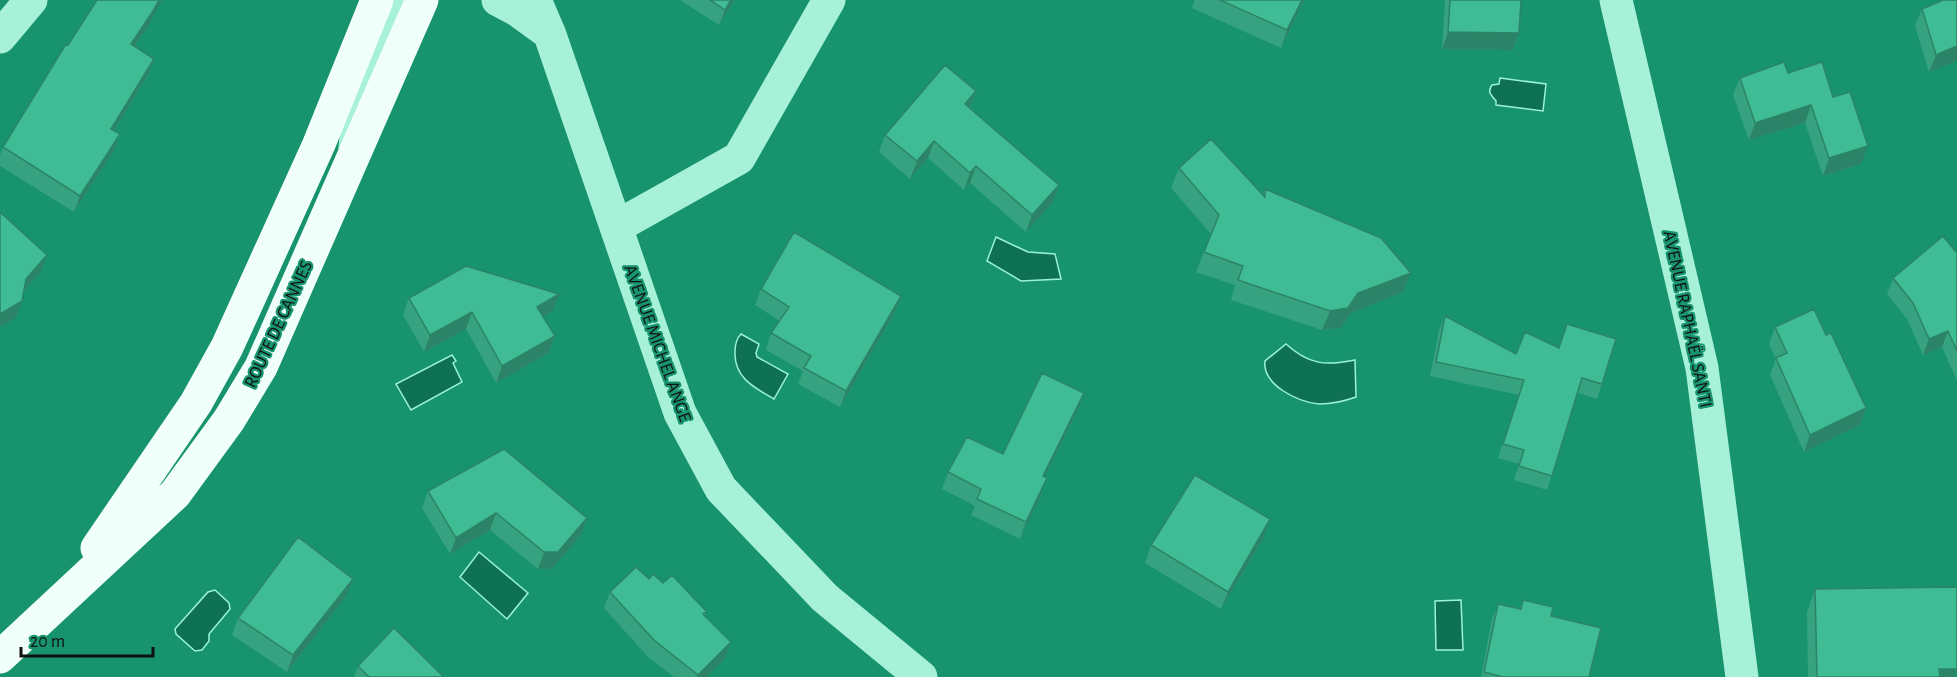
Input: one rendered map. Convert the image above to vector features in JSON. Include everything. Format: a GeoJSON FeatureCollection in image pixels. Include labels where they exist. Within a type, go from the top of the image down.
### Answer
{"type":"FeatureCollection","features":[{"type":"Feature","properties":{"kind":"main road","name":"ROUTE DE CANNES"},"geometry":{"type":"LineString","coordinates":[[61,598],[196,403],[227,347],[319,144],[377,0]]}},
{"type":"Feature","properties":{"kind":"main road","name":"ROUTE DE CANNES"},"geometry":{"type":"LineString","coordinates":[[0,657],[175,494],[229,420],[261,367],[422,0]]}},
{"type":"Feature","properties":{"kind":"street"},"geometry":{"type":"LineString","coordinates":[[0,37],[31,0]]}},
{"type":"Feature","properties":{"kind":"street"},"geometry":{"type":"LineString","coordinates":[[354,156],[360,95],[398,0]]}},
{"type":"Feature","properties":{"kind":"street"},"geometry":{"type":"LineString","coordinates":[[498,0],[517,10],[550,35]]}},
{"type":"Feature","properties":{"kind":"street","name":"AVENUE MICHEL ANGE"},"geometry":{"type":"LineString","coordinates":[[535,0],[550,35],[680,413],[721,489],[825,598],[921,677]]}},
{"type":"Feature","properties":{"kind":"street"},"geometry":{"type":"LineString","coordinates":[[616,227],[739,158],[829,0]]}},
{"type":"Feature","properties":{"kind":"street","name":"AVENUE RAPHAËL SANTI"},"geometry":{"type":"LineString","coordinates":[[1616,0],[1702,368],[1742,677]]}},
{"type":"Feature","properties":{"kind":"shaded area"},"geometry":{"type":"Polygon","coordinates":[[[1500,78],[1546,84],[1543,111],[1496,105],[1490,90],[1492,85],[1499,84],[1500,78]]]}},
{"type":"Feature","properties":{"kind":"shaded area"},"geometry":{"type":"Polygon","coordinates":[[[996,237],[1028,252],[1055,254],[1061,279],[1021,281],[987,261],[996,237]]]}},
{"type":"Feature","properties":{"kind":"shaded area"},"geometry":{"type":"Polygon","coordinates":[[[741,334],[759,344],[757,357],[788,374],[774,399],[747,381],[738,369],[735,347],[741,334]]]}},
{"type":"Feature","properties":{"kind":"shaded area"},"geometry":{"type":"Polygon","coordinates":[[[1286,344],[1302,356],[1318,362],[1335,363],[1355,360],[1356,397],[1338,402],[1311,403],[1292,396],[1275,385],[1269,378],[1265,361],[1286,344]]]}},
{"type":"Feature","properties":{"kind":"shaded area"},"geometry":{"type":"Polygon","coordinates":[[[452,355],[456,361],[453,363],[462,382],[411,410],[396,384],[452,355]]]}},
{"type":"Feature","properties":{"kind":"shaded area"},"geometry":{"type":"Polygon","coordinates":[[[479,552],[528,593],[507,619],[460,577],[479,552]]]}},
{"type":"Feature","properties":{"kind":"shaded area"},"geometry":{"type":"Polygon","coordinates":[[[215,590],[229,603],[230,609],[209,634],[209,641],[202,650],[195,651],[176,634],[175,629],[208,592],[215,590]]]}},
{"type":"Feature","properties":{"kind":"shaded area"},"geometry":{"type":"Polygon","coordinates":[[[1461,600],[1463,650],[1436,650],[1435,601],[1461,600]]]}},
{"type":"Feature","properties":{"kind":"building"},"geometry":{"type":"Polygon","coordinates":[[[97,0],[159,0],[131,44],[154,59],[111,129],[120,134],[80,196],[3,147],[66,44],[68,45],[97,0]]]}},
{"type":"Feature","properties":{"kind":"building"},"geometry":{"type":"Polygon","coordinates":[[[710,0],[731,0],[725,10],[710,0]]]}},
{"type":"Feature","properties":{"kind":"building"},"geometry":{"type":"Polygon","coordinates":[[[1220,0],[1302,0],[1287,30],[1220,0]]]}},
{"type":"Feature","properties":{"kind":"building"},"geometry":{"type":"Polygon","coordinates":[[[1450,0],[1521,0],[1519,33],[1448,32],[1450,0]]]}},
{"type":"Feature","properties":{"kind":"building"},"geometry":{"type":"Polygon","coordinates":[[[1943,0],[1957,0],[1957,46],[1936,55],[1922,9],[1943,0]]]}},
{"type":"Feature","properties":{"kind":"building"},"geometry":{"type":"Polygon","coordinates":[[[1784,62],[1788,73],[1822,62],[1833,97],[1850,92],[1868,146],[1829,158],[1811,105],[1755,123],[1740,78],[1784,62]]]}},
{"type":"Feature","properties":{"kind":"building"},"geometry":{"type":"Polygon","coordinates":[[[945,65],[976,91],[965,104],[1059,185],[1032,215],[976,166],[970,173],[934,141],[917,161],[885,135],[945,65]]]}},
{"type":"Feature","properties":{"kind":"building"},"geometry":{"type":"Polygon","coordinates":[[[1211,139],[1265,197],[1265,189],[1381,238],[1411,273],[1358,293],[1348,308],[1330,311],[1238,280],[1243,266],[1204,252],[1219,215],[1179,168],[1211,139]]]}},
{"type":"Feature","properties":{"kind":"building"},"geometry":{"type":"Polygon","coordinates":[[[0,212],[47,255],[26,279],[22,301],[0,314],[0,212]]]}},
{"type":"Feature","properties":{"kind":"building"},"geometry":{"type":"Polygon","coordinates":[[[794,232],[901,296],[846,391],[804,368],[811,356],[771,333],[789,307],[761,289],[794,232]]]}},
{"type":"Feature","properties":{"kind":"building"},"geometry":{"type":"Polygon","coordinates":[[[1943,236],[1957,253],[1957,351],[1948,331],[1929,339],[1913,303],[1893,278],[1943,236]]]}},
{"type":"Feature","properties":{"kind":"building"},"geometry":{"type":"Polygon","coordinates":[[[466,266],[559,294],[537,307],[555,336],[502,366],[472,312],[430,335],[409,298],[466,266]]]}},
{"type":"Feature","properties":{"kind":"building"},"geometry":{"type":"Polygon","coordinates":[[[1814,309],[1826,335],[1831,333],[1866,408],[1810,435],[1776,358],[1787,353],[1775,327],[1814,309]]]}},
{"type":"Feature","properties":{"kind":"building"},"geometry":{"type":"Polygon","coordinates":[[[1445,316],[1516,354],[1525,332],[1559,348],[1567,324],[1616,339],[1602,384],[1582,378],[1552,476],[1519,466],[1524,450],[1503,444],[1524,380],[1436,362],[1445,316]]]}},
{"type":"Feature","properties":{"kind":"building"},"geometry":{"type":"Polygon","coordinates":[[[1042,373],[1084,393],[1043,476],[1047,478],[1026,522],[977,499],[981,489],[948,472],[967,437],[1003,454],[1042,373]]]}},
{"type":"Feature","properties":{"kind":"building"},"geometry":{"type":"Polygon","coordinates":[[[504,449],[587,518],[558,552],[544,552],[496,513],[456,538],[428,491],[504,449]]]}},
{"type":"Feature","properties":{"kind":"building"},"geometry":{"type":"Polygon","coordinates":[[[1195,475],[1270,519],[1228,592],[1151,545],[1195,475]]]}},
{"type":"Feature","properties":{"kind":"building"},"geometry":{"type":"Polygon","coordinates":[[[298,537],[353,579],[293,655],[238,618],[298,537]]]}},
{"type":"Feature","properties":{"kind":"building"},"geometry":{"type":"Polygon","coordinates":[[[636,567],[649,579],[653,574],[663,583],[672,575],[707,612],[703,614],[731,642],[698,675],[654,640],[610,592],[636,567]]]}},
{"type":"Feature","properties":{"kind":"building"},"geometry":{"type":"Polygon","coordinates":[[[1957,587],[1957,669],[1939,669],[1940,677],[1817,677],[1815,589],[1957,587]]]}},
{"type":"Feature","properties":{"kind":"building"},"geometry":{"type":"Polygon","coordinates":[[[1523,600],[1553,607],[1551,616],[1601,628],[1589,677],[1503,677],[1484,672],[1498,604],[1521,609],[1523,600]]]}},
{"type":"Feature","properties":{"kind":"building"},"geometry":{"type":"Polygon","coordinates":[[[394,628],[444,677],[369,677],[358,666],[394,628]]]}}]}
